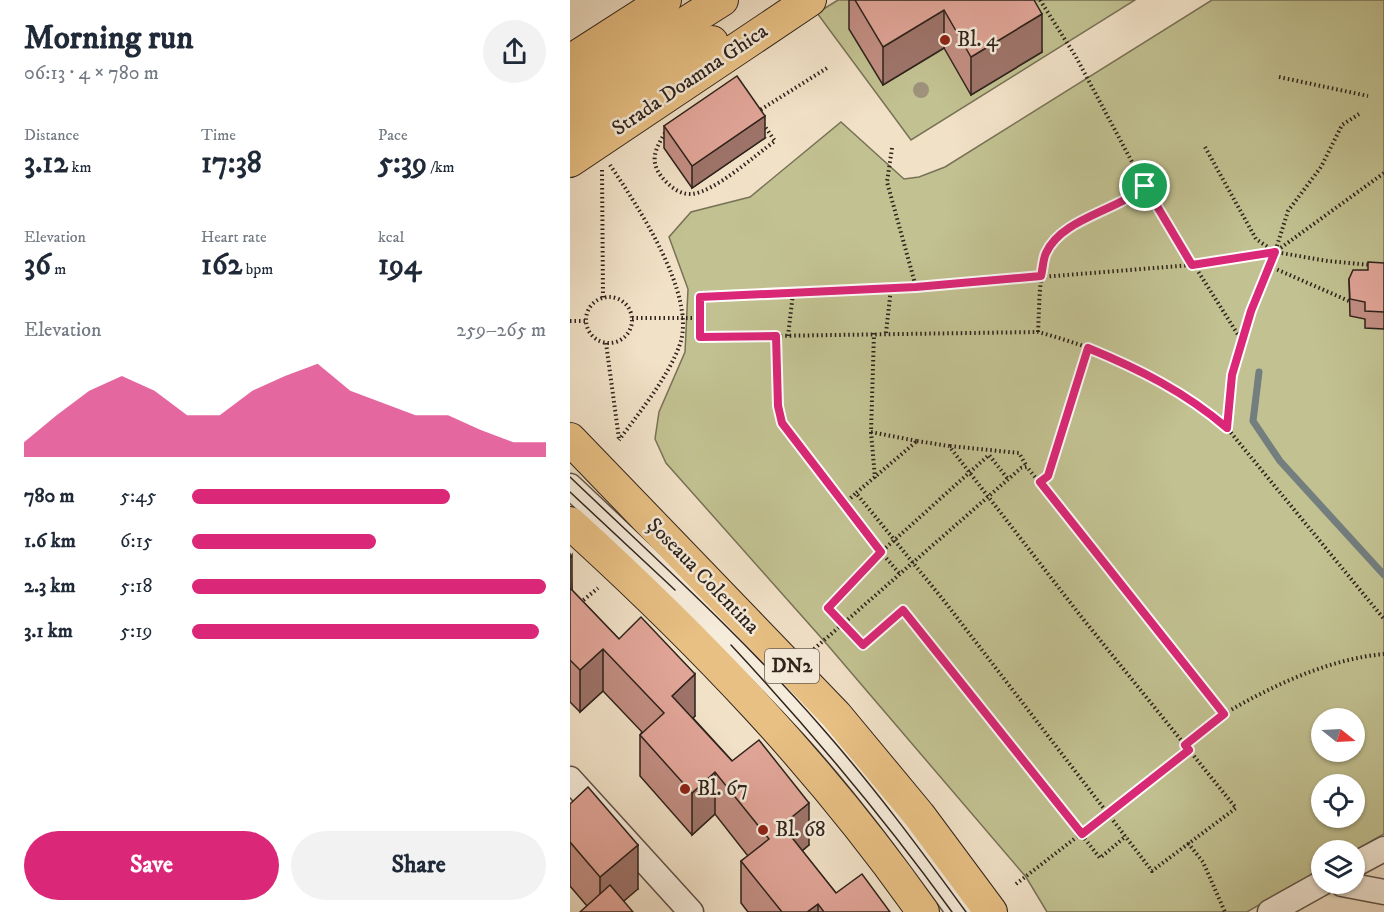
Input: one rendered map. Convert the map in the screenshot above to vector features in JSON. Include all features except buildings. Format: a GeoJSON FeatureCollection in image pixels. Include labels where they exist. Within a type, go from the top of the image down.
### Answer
{"type":"FeatureCollection","features":[{"type":"Feature","properties":{"kind":"main road"},"geometry":{"type":"LineString","coordinates":[[570,61],[665,0]]}},
{"type":"Feature","properties":{"kind":"main road"},"geometry":{"type":"LineString","coordinates":[[578,151],[603,92],[722,0]]}},
{"type":"Feature","properties":{"kind":"main road"},"geometry":{"type":"LineString","coordinates":[[570,96],[603,92],[781,0]]}},
{"type":"Feature","properties":{"kind":"main road","name":"Strada Doamna Ghica"},"geometry":{"type":"LineString","coordinates":[[578,151],[810,0]]}},
{"type":"Feature","properties":{"kind":"main road","name":"Șoseaua Colentina"},"geometry":{"type":"LineString","coordinates":[[570,439],[836,715],[919,815],[991,912]]}},
{"type":"Feature","properties":{"kind":"main road","name":"DN2"},"geometry":{"type":"LineString","coordinates":[[570,523],[675,620],[764,712],[840,801],[923,912]]}},
{"type":"Feature","properties":{"kind":"street"},"geometry":{"type":"LineString","coordinates":[[570,486],[716,624],[814,728],[904,835],[959,912]]}},
{"type":"Feature","properties":{"kind":"street"},"geometry":{"type":"LineString","coordinates":[[570,778],[691,912]]}},
{"type":"Feature","properties":{"kind":"street"},"geometry":{"type":"LineString","coordinates":[[1365,859],[1384,849]]}},
{"type":"Feature","properties":{"kind":"street"},"geometry":{"type":"LineString","coordinates":[[1365,888],[1384,892]]}},
{"type":"Feature","properties":{"kind":"street"},"geometry":{"type":"LineString","coordinates":[[1270,912],[1311,889]]}},
{"type":"Feature","properties":{"kind":"path"},"geometry":{"type":"LineString","coordinates":[[1040,0],[1081,66],[1145,186],[1192,265],[1242,341]]}},
{"type":"Feature","properties":{"kind":"path"},"geometry":{"type":"LineString","coordinates":[[756,113],[827,68]]}},
{"type":"Feature","properties":{"kind":"path"},"geometry":{"type":"LineString","coordinates":[[1279,77],[1368,96]]}},
{"type":"Feature","properties":{"kind":"path"},"geometry":{"type":"LineString","coordinates":[[666,131],[654,153],[656,169],[669,187],[690,194],[708,189],[775,141],[749,104]]}},
{"type":"Feature","properties":{"kind":"path"},"geometry":{"type":"LineString","coordinates":[[1227,428],[1232,375],[1288,211],[1321,167],[1342,125],[1359,114]]}},
{"type":"Feature","properties":{"kind":"path"},"geometry":{"type":"LineString","coordinates":[[1205,147],[1256,239],[1275,252]]}},
{"type":"Feature","properties":{"kind":"path"},"geometry":{"type":"LineString","coordinates":[[892,148],[887,182],[916,287]]}},
{"type":"Feature","properties":{"kind":"path"},"geometry":{"type":"LineString","coordinates":[[578,151],[603,298]]}},
{"type":"Feature","properties":{"kind":"path"},"geometry":{"type":"LineString","coordinates":[[606,343],[619,440],[680,344],[683,318],[678,295],[649,226],[608,163]]}},
{"type":"Feature","properties":{"kind":"path"},"geometry":{"type":"LineString","coordinates":[[1275,252],[1384,173]]}},
{"type":"Feature","properties":{"kind":"path"},"geometry":{"type":"LineString","coordinates":[[1038,332],[1041,276],[1046,253],[1062,234],[1095,213],[1133,197],[1150,182]]}},
{"type":"Feature","properties":{"kind":"path"},"geometry":{"type":"LineString","coordinates":[[1373,265],[1328,261],[1275,252],[1192,265],[916,287],[700,297],[700,337],[1038,332],[1088,348],[1165,383],[1203,407],[1227,428],[1384,620]]}},
{"type":"Feature","properties":{"kind":"path"},"geometry":{"type":"LineString","coordinates":[[1269,266],[1349,301]]}},
{"type":"Feature","properties":{"kind":"path"},"geometry":{"type":"LineString","coordinates":[[886,333],[891,288]]}},
{"type":"Feature","properties":{"kind":"path"},"geometry":{"type":"LineString","coordinates":[[788,336],[794,293]]}},
{"type":"Feature","properties":{"kind":"path"},"geometry":{"type":"LineString","coordinates":[[603,298],[619,299],[625,304],[632,318],[625,337],[606,343],[594,338],[586,321],[590,306],[603,298]]}},
{"type":"Feature","properties":{"kind":"path"},"geometry":{"type":"LineString","coordinates":[[632,318],[700,318]]}},
{"type":"Feature","properties":{"kind":"path"},"geometry":{"type":"LineString","coordinates":[[570,321],[586,321]]}},
{"type":"Feature","properties":{"kind":"path"},"geometry":{"type":"LineString","coordinates":[[874,333],[871,432],[875,478]]}},
{"type":"Feature","properties":{"kind":"path"},"geometry":{"type":"LineString","coordinates":[[776,336],[778,406],[782,423],[899,573]]}},
{"type":"Feature","properties":{"kind":"path"},"geometry":{"type":"LineString","coordinates":[[1040,482],[1048,476],[1088,348]]}},
{"type":"Feature","properties":{"kind":"path"},"geometry":{"type":"LineString","coordinates":[[871,432],[949,446],[1019,453],[1027,467],[1224,714]]}},
{"type":"Feature","properties":{"kind":"path"},"geometry":{"type":"LineString","coordinates":[[844,504],[917,441]]}},
{"type":"Feature","properties":{"kind":"path"},"geometry":{"type":"LineString","coordinates":[[856,493],[913,561],[1152,871],[1236,808],[949,446]]}},
{"type":"Feature","properties":{"kind":"path"},"geometry":{"type":"LineString","coordinates":[[1008,479],[989,455],[881,552],[828,608],[863,645],[903,610],[1100,858],[1126,836]]}},
{"type":"Feature","properties":{"kind":"path"},"geometry":{"type":"LineString","coordinates":[[814,649],[988,496],[1021,468],[1027,467]]}},
{"type":"Feature","properties":{"kind":"path"},"geometry":{"type":"LineString","coordinates":[[577,606],[598,588]]}},
{"type":"Feature","properties":{"kind":"path"},"geometry":{"type":"LineString","coordinates":[[1185,745],[1224,714],[1243,703],[1318,670],[1384,654]]}},
{"type":"Feature","properties":{"kind":"path"},"geometry":{"type":"LineString","coordinates":[[1016,884],[1189,750]]}},
{"type":"Feature","properties":{"kind":"path"},"geometry":{"type":"LineString","coordinates":[[1188,843],[1203,862],[1225,912]]}},
{"type":"Feature","properties":{"kind":"shaded area"},"geometry":{"type":"Polygon","coordinates":[[[838,0],[1135,0],[911,140],[817,13],[838,0]]]}},
{"type":"Feature","properties":{"kind":"shaded area"},"geometry":{"type":"Polygon","coordinates":[[[1212,0],[1384,0],[1384,834],[1365,845],[1365,840],[1311,840],[1311,875],[1247,912],[1047,912],[1026,877],[825,642],[666,463],[655,439],[659,412],[685,352],[688,289],[669,237],[691,212],[750,197],[841,122],[904,179],[919,177],[945,167],[1212,0]]]}},
{"type":"Feature","properties":{"kind":"waterway"},"geometry":{"type":"LineString","coordinates":[[1259,372],[1253,421],[1280,461],[1384,575]]}},
{"type":"Feature","properties":{"kind":"tram line"},"geometry":{"type":"LineString","coordinates":[[570,477],[763,663],[879,796],[966,912]]}},
{"type":"Feature","properties":{"kind":"tram line"},"geometry":{"type":"LineString","coordinates":[[570,492],[675,590]]}},
{"type":"Feature","properties":{"kind":"tram line"},"geometry":{"type":"LineString","coordinates":[[731,645],[846,775],[952,912]]}},
{"type":"Feature","properties":{"kind":"place","name":"Bl. 4"},"geometry":{"type":"Point","coordinates":[945,40]}},
{"type":"Feature","properties":{"kind":"place","name":"Bl. 67"},"geometry":{"type":"Point","coordinates":[685,789]}},
{"type":"Feature","properties":{"kind":"place","name":"Bl. 68"},"geometry":{"type":"Point","coordinates":[763,830]}},
{"type":"Feature","properties":{"kind":"route"},"geometry":{"type":"LineString","coordinates":[[1145,186],[1192,265],[1275,252],[1251,311],[1232,375],[1227,428],[1203,407],[1165,383],[1132,366],[1088,348],[1048,476],[1040,482],[1224,714],[1185,745],[1189,750],[1082,834],[903,610],[863,645],[828,608],[881,552],[782,423],[778,406],[776,336],[700,337],[700,297],[916,287],[1041,276],[1046,253],[1062,234],[1095,213],[1133,197],[1145,186]]}}]}
